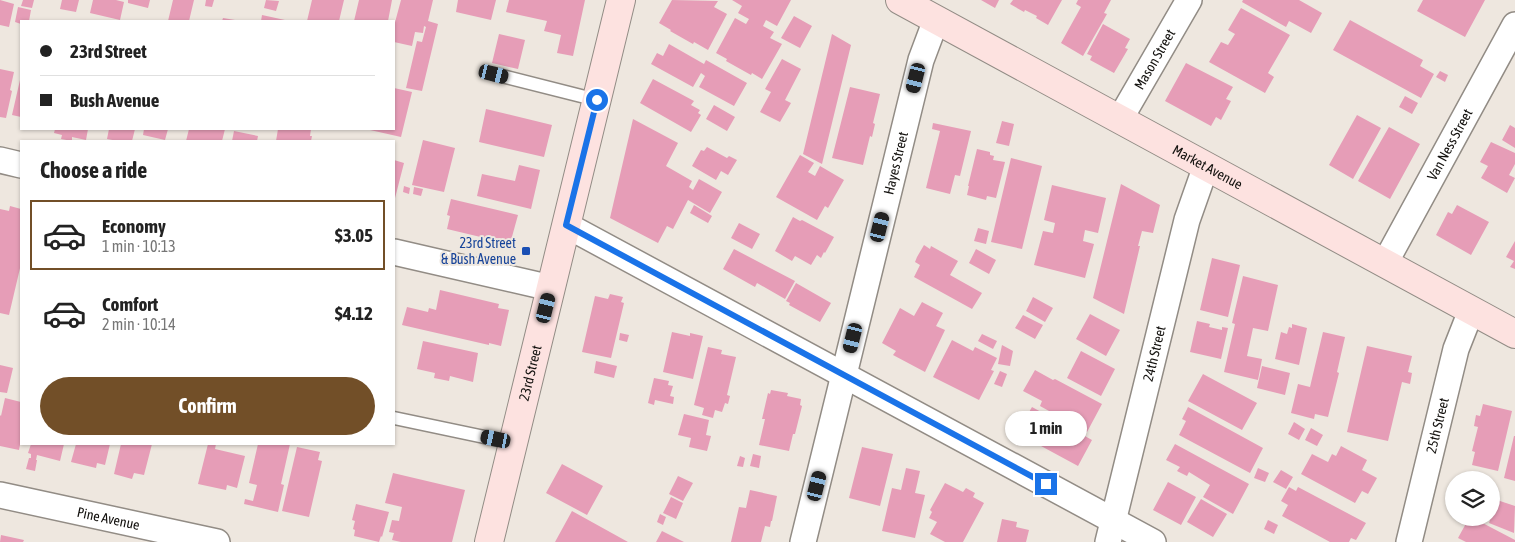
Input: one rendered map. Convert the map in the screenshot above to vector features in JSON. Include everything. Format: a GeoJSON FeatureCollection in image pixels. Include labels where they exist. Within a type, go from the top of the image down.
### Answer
{"type":"FeatureCollection","features":[{"type":"Feature","properties":{"kind":"street","name":"23rd Street"},"geometry":{"type":"LineString","coordinates":[[489,542],[621,0]]}},
{"type":"Feature","properties":{"kind":"street","name":"Market Avenue"},"geometry":{"type":"LineString","coordinates":[[900,0],[1515,334]]}},
{"type":"Feature","properties":{"kind":"street","name":"Mason Street"},"geometry":{"type":"LineString","coordinates":[[1120,120],[1189,0]]}},
{"type":"Feature","properties":{"kind":"street","name":"Hayes Street"},"geometry":{"type":"LineString","coordinates":[[804,542],[921,60],[936,20]]}},
{"type":"Feature","properties":{"kind":"street","name":"Van Ness Street"},"geometry":{"type":"LineString","coordinates":[[1385,263],[1515,25]]}},
{"type":"Feature","properties":{"kind":"street"},"geometry":{"type":"LineString","coordinates":[[0,160],[20,165]]}},
{"type":"Feature","properties":{"kind":"street","name":"24th Street"},"geometry":{"type":"LineString","coordinates":[[1110,531],[1186,220],[1206,166]]}},
{"type":"Feature","properties":{"kind":"street"},"geometry":{"type":"LineString","coordinates":[[566,225],[844,375],[1110,531],[1153,542]]}},
{"type":"Feature","properties":{"kind":"street"},"geometry":{"type":"LineString","coordinates":[[395,252],[551,288]]}},
{"type":"Feature","properties":{"kind":"street","name":"25th Street"},"geometry":{"type":"LineString","coordinates":[[1410,542],[1456,349],[1471,311]]}},
{"type":"Feature","properties":{"kind":"street","name":"Pine Avenue"},"geometry":{"type":"LineString","coordinates":[[0,495],[216,542]]}},
{"type":"Feature","properties":{"kind":"lane"},"geometry":{"type":"LineString","coordinates":[[494,74],[597,100]]}},
{"type":"Feature","properties":{"kind":"lane"},"geometry":{"type":"LineString","coordinates":[[395,418],[513,443]]}},
{"type":"Feature","properties":{"kind":"building"},"geometry":{"type":"Polygon","coordinates":[[[0,0],[14,4],[9,27],[0,25],[0,0]]]}},
{"type":"Feature","properties":{"kind":"building"},"geometry":{"type":"Polygon","coordinates":[[[23,0],[34,0],[32,8],[21,6],[23,0]]]}},
{"type":"Feature","properties":{"kind":"building"},"geometry":{"type":"Polygon","coordinates":[[[62,0],[79,0],[76,12],[60,9],[62,0]]]}},
{"type":"Feature","properties":{"kind":"building"},"geometry":{"type":"Polygon","coordinates":[[[93,0],[124,2],[120,20],[90,13],[93,0]]]}},
{"type":"Feature","properties":{"kind":"building"},"geometry":{"type":"Polygon","coordinates":[[[128,0],[150,0],[148,8],[128,3],[128,0]]]}},
{"type":"Feature","properties":{"kind":"building"},"geometry":{"type":"Polygon","coordinates":[[[173,0],[194,0],[189,20],[168,20],[173,0]]]}},
{"type":"Feature","properties":{"kind":"building"},"geometry":{"type":"Polygon","coordinates":[[[206,0],[214,0],[212,7],[205,6],[206,0]]]}},
{"type":"Feature","properties":{"kind":"building"},"geometry":{"type":"Polygon","coordinates":[[[266,0],[279,1],[276,11],[264,8],[266,0]]]}},
{"type":"Feature","properties":{"kind":"building"},"geometry":{"type":"Polygon","coordinates":[[[312,0],[344,0],[339,20],[307,20],[312,0]]]}},
{"type":"Feature","properties":{"kind":"building"},"geometry":{"type":"Polygon","coordinates":[[[359,0],[392,0],[388,20],[354,20],[359,0]]]}},
{"type":"Feature","properties":{"kind":"building"},"geometry":{"type":"Polygon","coordinates":[[[401,0],[433,0],[428,21],[438,24],[422,91],[406,88],[417,41],[422,42],[426,27],[424,26],[423,33],[415,32],[412,46],[395,42],[395,22],[401,0]]]}},
{"type":"Feature","properties":{"kind":"building"},"geometry":{"type":"Polygon","coordinates":[[[458,0],[496,0],[491,20],[456,12],[458,0]]]}},
{"type":"Feature","properties":{"kind":"building"},"geometry":{"type":"Polygon","coordinates":[[[509,0],[585,0],[573,56],[557,53],[561,35],[544,31],[547,21],[506,12],[509,0]]]}},
{"type":"Feature","properties":{"kind":"building"},"geometry":{"type":"Polygon","coordinates":[[[672,0],[718,1],[714,7],[727,14],[708,50],[694,42],[693,44],[659,23],[672,0]]]}},
{"type":"Feature","properties":{"kind":"building"},"geometry":{"type":"Polygon","coordinates":[[[732,0],[791,0],[777,26],[766,20],[763,26],[774,32],[770,38],[782,44],[762,79],[726,61],[727,59],[716,53],[735,18],[746,24],[749,19],[738,13],[742,6],[732,0]]]}},
{"type":"Feature","properties":{"kind":"building"},"geometry":{"type":"Polygon","coordinates":[[[981,0],[999,0],[995,8],[981,0]]]}},
{"type":"Feature","properties":{"kind":"building"},"geometry":{"type":"Polygon","coordinates":[[[1013,0],[1062,0],[1048,25],[1036,18],[1037,16],[1025,10],[1024,12],[1010,4],[1013,0]]]}},
{"type":"Feature","properties":{"kind":"building"},"geometry":{"type":"Polygon","coordinates":[[[1078,0],[1111,0],[1104,13],[1107,14],[1083,56],[1061,43],[1081,7],[1076,4],[1078,0]]]}},
{"type":"Feature","properties":{"kind":"building"},"geometry":{"type":"Polygon","coordinates":[[[1243,0],[1299,0],[1322,13],[1311,33],[1289,21],[1286,27],[1242,2],[1243,0]]]}},
{"type":"Feature","properties":{"kind":"building"},"geometry":{"type":"Polygon","coordinates":[[[1423,0],[1485,0],[1465,37],[1417,11],[1423,0]]]}},
{"type":"Feature","properties":{"kind":"building"},"geometry":{"type":"Polygon","coordinates":[[[18,7],[31,10],[29,20],[20,20],[20,24],[15,22],[18,7]]]}},
{"type":"Feature","properties":{"kind":"building"},"geometry":{"type":"Polygon","coordinates":[[[1241,8],[1290,35],[1268,73],[1274,77],[1265,93],[1209,62],[1221,42],[1228,45],[1235,34],[1228,30],[1241,8]]]}},
{"type":"Feature","properties":{"kind":"building"},"geometry":{"type":"Polygon","coordinates":[[[262,15],[285,20],[261,20],[262,15]]]}},
{"type":"Feature","properties":{"kind":"building"},"geometry":{"type":"Polygon","coordinates":[[[794,16],[812,26],[800,48],[781,38],[794,16]]]}},
{"type":"Feature","properties":{"kind":"building"},"geometry":{"type":"Polygon","coordinates":[[[1350,20],[1423,60],[1420,66],[1434,74],[1421,98],[1333,50],[1350,20]]]}},
{"type":"Feature","properties":{"kind":"building"},"geometry":{"type":"Polygon","coordinates":[[[1103,24],[1130,39],[1125,48],[1128,49],[1114,73],[1090,60],[1092,56],[1087,54],[1103,24]]]}},
{"type":"Feature","properties":{"kind":"building"},"geometry":{"type":"Polygon","coordinates":[[[499,34],[525,40],[518,69],[492,63],[499,34]]]}},
{"type":"Feature","properties":{"kind":"building"},"geometry":{"type":"Polygon","coordinates":[[[832,34],[851,45],[822,164],[803,154],[832,34]]]}},
{"type":"Feature","properties":{"kind":"building"},"geometry":{"type":"Polygon","coordinates":[[[669,44],[704,64],[706,60],[747,83],[734,106],[699,87],[705,76],[701,73],[693,87],[651,64],[657,53],[663,56],[669,44]]]}},
{"type":"Feature","properties":{"kind":"building"},"geometry":{"type":"Polygon","coordinates":[[[782,59],[801,69],[785,100],[791,103],[780,122],[760,112],[771,92],[765,89],[782,59]]]}},
{"type":"Feature","properties":{"kind":"building"},"geometry":{"type":"Polygon","coordinates":[[[1186,63],[1233,87],[1226,99],[1231,101],[1221,120],[1216,117],[1211,126],[1165,101],[1186,63]]]}},
{"type":"Feature","properties":{"kind":"building"},"geometry":{"type":"Polygon","coordinates":[[[0,69],[14,72],[6,118],[0,117],[0,69]]]}},
{"type":"Feature","properties":{"kind":"building"},"geometry":{"type":"Polygon","coordinates":[[[1440,71],[1448,75],[1445,82],[1436,77],[1440,71]]]}},
{"type":"Feature","properties":{"kind":"building"},"geometry":{"type":"Polygon","coordinates":[[[653,79],[694,101],[691,105],[700,110],[698,113],[701,115],[691,132],[640,103],[653,79]]]}},
{"type":"Feature","properties":{"kind":"building"},"geometry":{"type":"Polygon","coordinates":[[[20,80],[20,117],[12,115],[20,80]]]}},
{"type":"Feature","properties":{"kind":"building"},"geometry":{"type":"Polygon","coordinates":[[[850,87],[880,94],[873,123],[875,124],[872,137],[870,136],[863,165],[832,158],[850,87]]]}},
{"type":"Feature","properties":{"kind":"building"},"geometry":{"type":"Polygon","coordinates":[[[395,88],[412,92],[401,137],[370,130],[395,130],[395,88]]]}},
{"type":"Feature","properties":{"kind":"building"},"geometry":{"type":"Polygon","coordinates":[[[1405,96],[1418,103],[1412,114],[1399,107],[1405,96]]]}},
{"type":"Feature","properties":{"kind":"building"},"geometry":{"type":"Polygon","coordinates":[[[714,105],[735,117],[727,131],[706,119],[714,105]]]}},
{"type":"Feature","properties":{"kind":"building"},"geometry":{"type":"Polygon","coordinates":[[[486,109],[552,125],[544,157],[479,142],[486,109]]]}},
{"type":"Feature","properties":{"kind":"building"},"geometry":{"type":"Polygon","coordinates":[[[1357,115],[1381,128],[1353,179],[1329,165],[1357,115]]]}},
{"type":"Feature","properties":{"kind":"building"},"geometry":{"type":"Polygon","coordinates":[[[633,119],[678,143],[666,166],[692,181],[689,187],[693,190],[699,179],[722,192],[710,213],[688,200],[673,229],[667,226],[658,243],[610,218],[633,119]]]}},
{"type":"Feature","properties":{"kind":"building"},"geometry":{"type":"Polygon","coordinates":[[[1002,121],[1014,124],[1009,146],[996,143],[1002,121]]]}},
{"type":"Feature","properties":{"kind":"building"},"geometry":{"type":"Polygon","coordinates":[[[933,123],[971,131],[960,176],[955,175],[950,194],[926,188],[940,131],[932,129],[933,123]]]}},
{"type":"Feature","properties":{"kind":"building"},"geometry":{"type":"Polygon","coordinates":[[[1510,125],[1515,128],[1515,148],[1502,140],[1510,125]]]}},
{"type":"Feature","properties":{"kind":"building"},"geometry":{"type":"Polygon","coordinates":[[[1389,127],[1420,144],[1390,199],[1358,181],[1389,127]]]}},
{"type":"Feature","properties":{"kind":"building"},"geometry":{"type":"Polygon","coordinates":[[[55,130],[88,130],[86,140],[72,137],[72,140],[61,139],[62,135],[54,133],[55,130]]]}},
{"type":"Feature","properties":{"kind":"building"},"geometry":{"type":"Polygon","coordinates":[[[109,130],[135,130],[132,140],[107,139],[109,130]]]}},
{"type":"Feature","properties":{"kind":"building"},"geometry":{"type":"Polygon","coordinates":[[[144,130],[168,130],[165,140],[143,135],[144,130]]]}},
{"type":"Feature","properties":{"kind":"building"},"geometry":{"type":"Polygon","coordinates":[[[189,130],[225,130],[222,140],[186,140],[189,130]]]}},
{"type":"Feature","properties":{"kind":"building"},"geometry":{"type":"Polygon","coordinates":[[[278,130],[311,130],[311,140],[276,140],[278,130]]]}},
{"type":"Feature","properties":{"kind":"building"},"geometry":{"type":"Polygon","coordinates":[[[234,131],[258,136],[257,140],[232,140],[234,131]]]}},
{"type":"Feature","properties":{"kind":"building"},"geometry":{"type":"Polygon","coordinates":[[[423,140],[455,148],[444,192],[412,185],[423,140]]]}},
{"type":"Feature","properties":{"kind":"building"},"geometry":{"type":"Polygon","coordinates":[[[1491,142],[1515,153],[1515,164],[1509,175],[1515,178],[1507,193],[1481,178],[1488,166],[1480,162],[1491,142]]]}},
{"type":"Feature","properties":{"kind":"building"},"geometry":{"type":"Polygon","coordinates":[[[707,147],[727,158],[729,156],[737,160],[728,175],[721,171],[716,180],[692,166],[701,150],[704,151],[707,147]]]}},
{"type":"Feature","properties":{"kind":"building"},"geometry":{"type":"Polygon","coordinates":[[[977,149],[990,152],[990,155],[994,156],[993,160],[1005,162],[996,198],[987,196],[986,200],[967,195],[977,149]]]}},
{"type":"Feature","properties":{"kind":"building"},"geometry":{"type":"Polygon","coordinates":[[[800,155],[814,163],[808,172],[815,176],[820,166],[844,180],[828,208],[825,206],[817,220],[776,197],[800,155]]]}},
{"type":"Feature","properties":{"kind":"building"},"geometry":{"type":"Polygon","coordinates":[[[1011,158],[1042,166],[1022,249],[991,242],[1011,158]]]}},
{"type":"Feature","properties":{"kind":"building"},"geometry":{"type":"Polygon","coordinates":[[[395,160],[404,163],[395,198],[395,160]]]}},
{"type":"Feature","properties":{"kind":"building"},"geometry":{"type":"Polygon","coordinates":[[[519,165],[540,170],[531,209],[477,196],[482,174],[515,181],[519,165]]]}},
{"type":"Feature","properties":{"kind":"building"},"geometry":{"type":"Polygon","coordinates":[[[1121,184],[1160,205],[1153,233],[1142,231],[1124,314],[1093,298],[1121,184]]]}},
{"type":"Feature","properties":{"kind":"building"},"geometry":{"type":"Polygon","coordinates":[[[1052,185],[1106,198],[1098,233],[1085,230],[1083,241],[1094,244],[1085,278],[1034,265],[1043,231],[1053,233],[1055,223],[1044,220],[1052,185]]]}},
{"type":"Feature","properties":{"kind":"building"},"geometry":{"type":"Polygon","coordinates":[[[404,186],[410,188],[409,194],[403,192],[404,186]]]}},
{"type":"Feature","properties":{"kind":"building"},"geometry":{"type":"Polygon","coordinates":[[[414,187],[423,189],[421,196],[413,194],[414,187]]]}},
{"type":"Feature","properties":{"kind":"building"},"geometry":{"type":"Polygon","coordinates":[[[451,199],[518,215],[510,244],[447,229],[450,216],[447,215],[451,199]]]}},
{"type":"Feature","properties":{"kind":"building"},"geometry":{"type":"Polygon","coordinates":[[[694,205],[712,216],[708,223],[690,213],[694,205]]]}},
{"type":"Feature","properties":{"kind":"building"},"geometry":{"type":"Polygon","coordinates":[[[1457,205],[1489,222],[1471,255],[1436,235],[1448,212],[1452,214],[1457,205]]]}},
{"type":"Feature","properties":{"kind":"building"},"geometry":{"type":"Polygon","coordinates":[[[10,206],[20,209],[20,268],[9,315],[0,313],[0,209],[9,211],[10,206]]]}},
{"type":"Feature","properties":{"kind":"building"},"geometry":{"type":"Polygon","coordinates":[[[793,217],[834,237],[821,258],[817,255],[811,265],[795,256],[792,261],[775,251],[793,217]]]}},
{"type":"Feature","properties":{"kind":"building"},"geometry":{"type":"Polygon","coordinates":[[[739,223],[760,234],[752,249],[731,238],[739,223]]]}},
{"type":"Feature","properties":{"kind":"building"},"geometry":{"type":"Polygon","coordinates":[[[978,228],[989,231],[986,244],[974,241],[978,228]]]}},
{"type":"Feature","properties":{"kind":"building"},"geometry":{"type":"Polygon","coordinates":[[[1515,241],[1515,269],[1510,267],[1514,261],[1506,257],[1515,241]]]}},
{"type":"Feature","properties":{"kind":"building"},"geometry":{"type":"Polygon","coordinates":[[[924,245],[930,249],[931,246],[958,261],[950,275],[982,293],[972,309],[914,277],[920,265],[915,262],[924,245]]]}},
{"type":"Feature","properties":{"kind":"building"},"geometry":{"type":"Polygon","coordinates":[[[734,249],[795,281],[785,299],[757,283],[755,287],[723,269],[734,249]]]}},
{"type":"Feature","properties":{"kind":"building"},"geometry":{"type":"Polygon","coordinates":[[[976,249],[996,260],[989,274],[969,263],[976,249]]]}},
{"type":"Feature","properties":{"kind":"building"},"geometry":{"type":"Polygon","coordinates":[[[1212,258],[1240,265],[1228,317],[1200,310],[1212,258]]]}},
{"type":"Feature","properties":{"kind":"building"},"geometry":{"type":"Polygon","coordinates":[[[1243,276],[1278,285],[1268,331],[1253,328],[1247,356],[1262,359],[1258,380],[1224,372],[1235,324],[1232,323],[1243,276]]]}},
{"type":"Feature","properties":{"kind":"building"},"geometry":{"type":"Polygon","coordinates":[[[796,283],[831,303],[820,322],[789,305],[790,303],[786,301],[796,283]]]}},
{"type":"Feature","properties":{"kind":"building"},"geometry":{"type":"Polygon","coordinates":[[[440,290],[499,304],[498,308],[509,310],[501,346],[489,343],[489,345],[402,325],[407,307],[428,312],[429,308],[436,310],[440,290]]]}},
{"type":"Feature","properties":{"kind":"building"},"geometry":{"type":"Polygon","coordinates":[[[610,294],[623,297],[621,302],[624,303],[611,358],[582,352],[595,296],[608,299],[610,294]]]}},
{"type":"Feature","properties":{"kind":"building"},"geometry":{"type":"Polygon","coordinates":[[[1033,297],[1053,308],[1045,322],[1026,311],[1033,297]]]}},
{"type":"Feature","properties":{"kind":"building"},"geometry":{"type":"Polygon","coordinates":[[[922,302],[943,313],[936,326],[945,330],[925,372],[893,355],[896,351],[882,343],[900,308],[914,316],[922,302]]]}},
{"type":"Feature","properties":{"kind":"building"},"geometry":{"type":"Polygon","coordinates":[[[1090,314],[1120,330],[1106,356],[1076,339],[1090,314]]]}},
{"type":"Feature","properties":{"kind":"building"},"geometry":{"type":"Polygon","coordinates":[[[1023,315],[1043,325],[1035,339],[1015,328],[1023,315]]]}},
{"type":"Feature","properties":{"kind":"building"},"geometry":{"type":"Polygon","coordinates":[[[1197,321],[1210,324],[1209,327],[1222,330],[1222,327],[1228,328],[1221,359],[1190,352],[1197,321]]]}},
{"type":"Feature","properties":{"kind":"building"},"geometry":{"type":"Polygon","coordinates":[[[1292,324],[1307,328],[1299,365],[1275,359],[1281,332],[1287,334],[1289,327],[1292,328],[1292,324]]]}},
{"type":"Feature","properties":{"kind":"building"},"geometry":{"type":"Polygon","coordinates":[[[672,332],[690,336],[690,333],[703,336],[693,379],[663,372],[672,332]]]}},
{"type":"Feature","properties":{"kind":"building"},"geometry":{"type":"Polygon","coordinates":[[[1323,332],[1345,337],[1337,372],[1339,373],[1328,417],[1315,414],[1314,419],[1291,413],[1298,384],[1310,387],[1323,332]]]}},
{"type":"Feature","properties":{"kind":"building"},"geometry":{"type":"Polygon","coordinates":[[[620,333],[629,335],[627,342],[619,340],[620,333]]]}},
{"type":"Feature","properties":{"kind":"building"},"geometry":{"type":"Polygon","coordinates":[[[982,334],[997,341],[993,349],[978,341],[982,334]]]}},
{"type":"Feature","properties":{"kind":"building"},"geometry":{"type":"Polygon","coordinates":[[[952,340],[973,351],[975,347],[997,358],[991,370],[994,371],[979,400],[933,377],[952,340]]]}},
{"type":"Feature","properties":{"kind":"building"},"geometry":{"type":"Polygon","coordinates":[[[423,341],[478,353],[473,382],[450,376],[449,381],[434,378],[435,373],[417,369],[423,341]]]}},
{"type":"Feature","properties":{"kind":"building"},"geometry":{"type":"Polygon","coordinates":[[[1002,345],[1013,351],[1010,366],[998,364],[1002,345]]]}},
{"type":"Feature","properties":{"kind":"building"},"geometry":{"type":"Polygon","coordinates":[[[1367,346],[1412,356],[1408,372],[1412,373],[1410,384],[1402,382],[1388,441],[1347,432],[1367,346]]]}},
{"type":"Feature","properties":{"kind":"building"},"geometry":{"type":"Polygon","coordinates":[[[708,347],[722,350],[721,354],[736,357],[727,395],[730,396],[728,404],[725,403],[722,412],[715,410],[713,418],[702,415],[704,408],[694,405],[708,347]]]}},
{"type":"Feature","properties":{"kind":"building"},"geometry":{"type":"Polygon","coordinates":[[[1081,351],[1115,369],[1101,396],[1067,378],[1081,351]]]}},
{"type":"Feature","properties":{"kind":"building"},"geometry":{"type":"Polygon","coordinates":[[[596,361],[617,366],[614,378],[594,373],[596,361]]]}},
{"type":"Feature","properties":{"kind":"building"},"geometry":{"type":"Polygon","coordinates":[[[0,365],[13,368],[7,393],[0,392],[0,365]]]}},
{"type":"Feature","properties":{"kind":"building"},"geometry":{"type":"Polygon","coordinates":[[[1262,366],[1290,373],[1285,395],[1257,388],[1262,366]]]}},
{"type":"Feature","properties":{"kind":"building"},"geometry":{"type":"Polygon","coordinates":[[[1035,370],[1102,404],[1087,432],[1040,406],[1042,401],[1023,391],[1035,370]]]}},
{"type":"Feature","properties":{"kind":"building"},"geometry":{"type":"Polygon","coordinates":[[[1000,371],[1007,374],[1002,387],[994,384],[1000,371]]]}},
{"type":"Feature","properties":{"kind":"building"},"geometry":{"type":"Polygon","coordinates":[[[1203,374],[1257,403],[1242,430],[1188,401],[1203,374]]]}},
{"type":"Feature","properties":{"kind":"building"},"geometry":{"type":"Polygon","coordinates":[[[654,378],[669,381],[668,385],[673,386],[670,396],[674,397],[673,404],[655,400],[654,405],[648,403],[654,378]]]}},
{"type":"Feature","properties":{"kind":"building"},"geometry":{"type":"Polygon","coordinates":[[[771,390],[788,393],[787,396],[801,399],[800,405],[802,406],[789,451],[759,445],[765,419],[762,419],[768,393],[770,394],[771,390]]]}},
{"type":"Feature","properties":{"kind":"building"},"geometry":{"type":"Polygon","coordinates":[[[5,398],[20,402],[19,450],[0,446],[1,416],[5,398]]]}},
{"type":"Feature","properties":{"kind":"building"},"geometry":{"type":"Polygon","coordinates":[[[1483,404],[1512,411],[1498,471],[1472,465],[1475,452],[1472,451],[1478,427],[1474,426],[1476,415],[1480,416],[1483,404]]]}},
{"type":"Feature","properties":{"kind":"building"},"geometry":{"type":"Polygon","coordinates":[[[1032,407],[1092,440],[1078,466],[1017,433],[1032,407]]]}},
{"type":"Feature","properties":{"kind":"building"},"geometry":{"type":"Polygon","coordinates":[[[1188,407],[1263,448],[1250,473],[1179,435],[1186,421],[1182,419],[1188,407]]]}},
{"type":"Feature","properties":{"kind":"building"},"geometry":{"type":"Polygon","coordinates":[[[684,414],[709,420],[706,435],[711,436],[707,451],[689,447],[691,438],[678,435],[684,414]]]}},
{"type":"Feature","properties":{"kind":"building"},"geometry":{"type":"Polygon","coordinates":[[[1294,422],[1305,429],[1299,440],[1288,434],[1294,422]]]}},
{"type":"Feature","properties":{"kind":"building"},"geometry":{"type":"Polygon","coordinates":[[[1311,428],[1323,435],[1317,446],[1305,440],[1311,428]]]}},
{"type":"Feature","properties":{"kind":"building"},"geometry":{"type":"Polygon","coordinates":[[[1515,436],[1515,481],[1504,478],[1515,436]]]}},
{"type":"Feature","properties":{"kind":"building"},"geometry":{"type":"Polygon","coordinates":[[[1175,444],[1249,484],[1233,514],[1203,497],[1210,485],[1189,472],[1187,476],[1177,471],[1180,467],[1166,460],[1175,444]]]}},
{"type":"Feature","properties":{"kind":"building"},"geometry":{"type":"Polygon","coordinates":[[[31,445],[64,445],[60,461],[37,455],[35,471],[26,469],[29,458],[31,458],[31,454],[28,453],[31,445]]]}},
{"type":"Feature","properties":{"kind":"building"},"geometry":{"type":"Polygon","coordinates":[[[76,445],[110,445],[105,465],[97,463],[96,468],[71,462],[76,445]]]}},
{"type":"Feature","properties":{"kind":"building"},"geometry":{"type":"Polygon","coordinates":[[[121,445],[152,445],[144,475],[134,473],[132,479],[114,474],[121,445]]]}},
{"type":"Feature","properties":{"kind":"building"},"geometry":{"type":"Polygon","coordinates":[[[208,445],[216,445],[215,449],[245,456],[237,488],[227,485],[226,490],[198,484],[208,445]]]}},
{"type":"Feature","properties":{"kind":"building"},"geometry":{"type":"Polygon","coordinates":[[[258,445],[290,445],[281,484],[284,485],[278,512],[244,504],[245,499],[253,501],[257,485],[249,483],[258,445]]]}},
{"type":"Feature","properties":{"kind":"building"},"geometry":{"type":"Polygon","coordinates":[[[1341,446],[1367,460],[1362,470],[1377,478],[1368,494],[1362,491],[1355,503],[1301,474],[1312,454],[1328,462],[1332,454],[1336,456],[1341,446]]]}},
{"type":"Feature","properties":{"kind":"building"},"geometry":{"type":"Polygon","coordinates":[[[297,447],[320,452],[318,460],[322,461],[309,517],[282,511],[297,447]]]}},
{"type":"Feature","properties":{"kind":"building"},"geometry":{"type":"Polygon","coordinates":[[[862,447],[893,454],[880,506],[849,498],[862,447]]]}},
{"type":"Feature","properties":{"kind":"building"},"geometry":{"type":"Polygon","coordinates":[[[753,454],[761,456],[759,468],[750,466],[753,454]]]}},
{"type":"Feature","properties":{"kind":"building"},"geometry":{"type":"Polygon","coordinates":[[[740,456],[745,458],[743,467],[737,466],[740,456]]]}},
{"type":"Feature","properties":{"kind":"building"},"geometry":{"type":"Polygon","coordinates":[[[562,464],[603,486],[587,515],[546,493],[562,464]]]}},
{"type":"Feature","properties":{"kind":"building"},"geometry":{"type":"Polygon","coordinates":[[[906,468],[920,471],[915,493],[925,495],[915,538],[882,531],[892,488],[901,490],[906,468]]]}},
{"type":"Feature","properties":{"kind":"building"},"geometry":{"type":"Polygon","coordinates":[[[1258,468],[1269,473],[1265,482],[1254,478],[1258,468]]]}},
{"type":"Feature","properties":{"kind":"building"},"geometry":{"type":"Polygon","coordinates":[[[1281,470],[1293,477],[1286,489],[1273,482],[1281,470]]]}},
{"type":"Feature","properties":{"kind":"building"},"geometry":{"type":"Polygon","coordinates":[[[393,473],[465,490],[452,542],[401,542],[392,540],[394,533],[389,532],[392,520],[399,521],[402,507],[385,503],[393,473]]]}},
{"type":"Feature","properties":{"kind":"building"},"geometry":{"type":"Polygon","coordinates":[[[678,476],[693,483],[683,501],[669,494],[678,476]]]}},
{"type":"Feature","properties":{"kind":"building"},"geometry":{"type":"Polygon","coordinates":[[[1168,482],[1196,497],[1181,525],[1153,510],[1168,482]]]}},
{"type":"Feature","properties":{"kind":"building"},"geometry":{"type":"Polygon","coordinates":[[[945,483],[963,492],[966,488],[975,493],[973,497],[984,503],[963,542],[945,542],[930,534],[937,522],[929,518],[932,512],[930,510],[945,483]]]}},
{"type":"Feature","properties":{"kind":"building"},"geometry":{"type":"Polygon","coordinates":[[[1289,487],[1296,491],[1298,487],[1366,523],[1356,540],[1351,538],[1349,542],[1330,542],[1282,516],[1288,505],[1281,501],[1289,487]]]}},
{"type":"Feature","properties":{"kind":"building"},"geometry":{"type":"Polygon","coordinates":[[[750,490],[777,496],[770,527],[765,526],[761,542],[731,542],[739,507],[746,508],[750,490]]]}},
{"type":"Feature","properties":{"kind":"building"},"geometry":{"type":"Polygon","coordinates":[[[671,497],[683,503],[676,519],[663,513],[671,497]]]}},
{"type":"Feature","properties":{"kind":"building"},"geometry":{"type":"Polygon","coordinates":[[[1201,499],[1227,514],[1213,537],[1187,522],[1201,499]]]}},
{"type":"Feature","properties":{"kind":"building"},"geometry":{"type":"Polygon","coordinates":[[[1500,501],[1515,506],[1514,533],[1496,526],[1500,526],[1500,501]]]}},
{"type":"Feature","properties":{"kind":"building"},"geometry":{"type":"Polygon","coordinates":[[[356,504],[389,512],[379,542],[354,536],[355,521],[352,520],[356,504]]]}},
{"type":"Feature","properties":{"kind":"building"},"geometry":{"type":"Polygon","coordinates":[[[572,511],[628,542],[555,542],[572,511]]]}},
{"type":"Feature","properties":{"kind":"building"},"geometry":{"type":"Polygon","coordinates":[[[660,514],[666,517],[663,525],[657,522],[660,514]]]}},
{"type":"Feature","properties":{"kind":"building"},"geometry":{"type":"Polygon","coordinates":[[[1002,519],[1017,522],[1016,527],[1029,530],[1026,542],[997,542],[1002,519]]]}},
{"type":"Feature","properties":{"kind":"building"},"geometry":{"type":"Polygon","coordinates":[[[1268,520],[1278,525],[1274,534],[1264,529],[1268,520]]]}},
{"type":"Feature","properties":{"kind":"building"},"geometry":{"type":"Polygon","coordinates":[[[1465,526],[1488,526],[1515,540],[1515,542],[1466,542],[1458,538],[1465,526]]]}},
{"type":"Feature","properties":{"kind":"building"},"geometry":{"type":"Polygon","coordinates":[[[662,531],[684,542],[656,542],[662,531]]]}},
{"type":"Feature","properties":{"kind":"building"},"geometry":{"type":"Polygon","coordinates":[[[1,535],[24,540],[23,542],[0,542],[1,535]]]}},
{"type":"Feature","properties":{"kind":"place","name":"23rd Street & Bush Avenue"},"geometry":{"type":"Point","coordinates":[526,251]}},
{"type":"Feature","properties":{"kind":"route"},"geometry":{"type":"LineString","coordinates":[[597,100],[566,225],[1046,484]]}}]}
